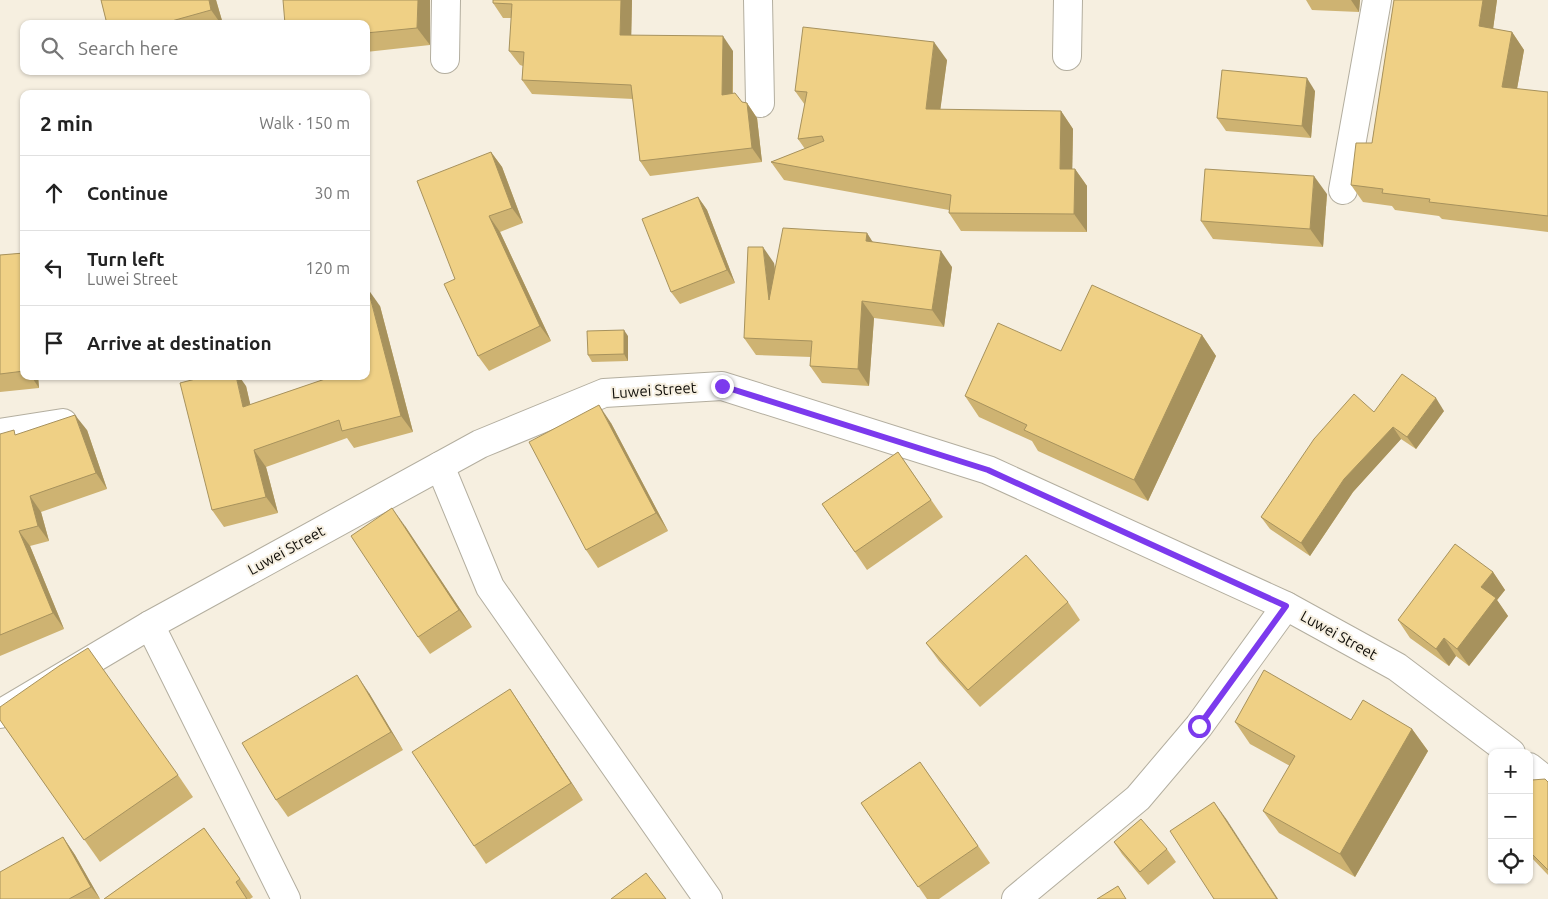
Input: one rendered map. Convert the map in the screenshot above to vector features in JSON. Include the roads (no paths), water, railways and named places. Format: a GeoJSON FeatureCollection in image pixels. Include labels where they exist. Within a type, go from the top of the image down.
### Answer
{"type":"FeatureCollection","features":[{"type":"Feature","properties":{"kind":"street"},"geometry":{"type":"LineString","coordinates":[[446,0],[446,59]]}},
{"type":"Feature","properties":{"kind":"street"},"geometry":{"type":"LineString","coordinates":[[758,0],[760,103]]}},
{"type":"Feature","properties":{"kind":"street"},"geometry":{"type":"LineString","coordinates":[[1067,56],[1068,0]]}},
{"type":"Feature","properties":{"kind":"street"},"geometry":{"type":"LineString","coordinates":[[1343,190],[1377,0]]}},
{"type":"Feature","properties":{"kind":"street","name":"Luwei Street"},"geometry":{"type":"LineString","coordinates":[[0,714],[150,625],[480,444],[604,393],[722,386],[988,470],[1286,606],[1397,667],[1506,749]]}},
{"type":"Feature","properties":{"kind":"street"},"geometry":{"type":"LineString","coordinates":[[0,433],[63,423]]}},
{"type":"Feature","properties":{"kind":"street"},"geometry":{"type":"LineString","coordinates":[[440,466],[490,587],[708,899]]}},
{"type":"Feature","properties":{"kind":"street"},"geometry":{"type":"LineString","coordinates":[[1016,899],[1138,798],[1199,726],[1286,606]]}},
{"type":"Feature","properties":{"kind":"street"},"geometry":{"type":"LineString","coordinates":[[150,625],[286,899]]}},
{"type":"Feature","properties":{"kind":"street"},"geometry":{"type":"LineString","coordinates":[[1533,770],[1548,782]]}}]}
